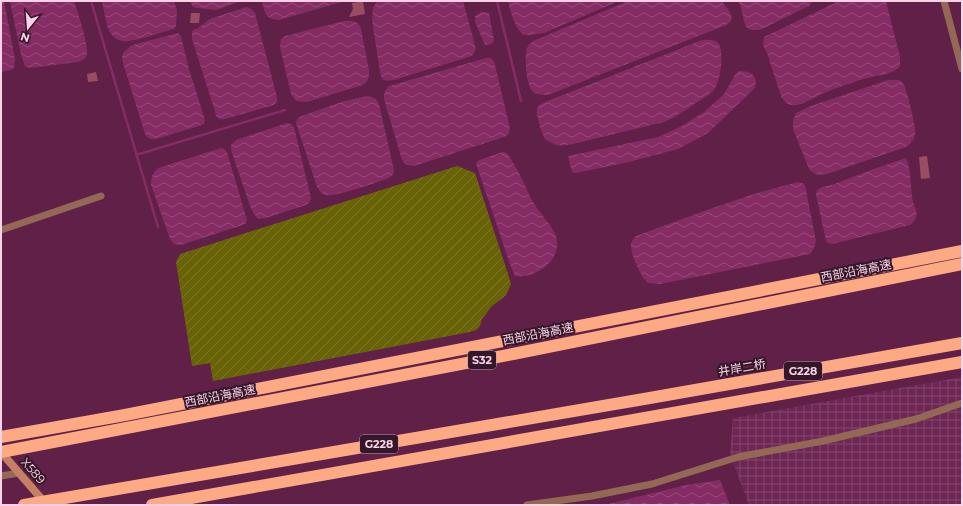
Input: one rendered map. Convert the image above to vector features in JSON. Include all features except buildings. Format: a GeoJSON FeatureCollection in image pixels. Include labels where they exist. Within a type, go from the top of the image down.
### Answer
{"type":"FeatureCollection","features":[{"type":"Feature","properties":{"kind":"highway","name":"西部沿海高速"},"geometry":{"type":"LineString","coordinates":[[1,437],[132,414],[962,251]]}},
{"type":"Feature","properties":{"kind":"highway","name":"西部沿海高速"},"geometry":{"type":"LineString","coordinates":[[1,452],[521,352],[962,264]]}},
{"type":"Feature","properties":{"kind":"highway","name":"井岸二桥"},"geometry":{"type":"LineString","coordinates":[[24,505],[962,343]]}},
{"type":"Feature","properties":{"kind":"highway","name":"G228"},"geometry":{"type":"LineString","coordinates":[[152,505],[962,362]]}},
{"type":"Feature","properties":{"kind":"street"},"geometry":{"type":"LineString","coordinates":[[944,1],[962,69]]}},
{"type":"Feature","properties":{"kind":"street"},"geometry":{"type":"LineString","coordinates":[[1,230],[101,196]]}},
{"type":"Feature","properties":{"kind":"street"},"geometry":{"type":"LineString","coordinates":[[527,505],[592,496],[652,484],[738,457],[830,440],[916,419],[962,403]]}},
{"type":"Feature","properties":{"kind":"street","name":"X589"},"geometry":{"type":"LineString","coordinates":[[1,452],[47,505]]}},
{"type":"Feature","properties":{"kind":"street"},"geometry":{"type":"LineString","coordinates":[[1,476],[19,473]]}},
{"type":"Feature","properties":{"kind":"shaded area"},"geometry":{"type":"Polygon","coordinates":[[[457,166],[475,173],[511,284],[505,296],[492,306],[476,330],[213,381],[210,363],[192,366],[176,262],[180,254],[457,166]]]}},
{"type":"Feature","properties":{"kind":"shaded area"},"geometry":{"type":"Polygon","coordinates":[[[962,377],[962,505],[749,505],[730,454],[733,418],[962,377]]]}},
{"type":"Feature","properties":{"kind":"water"},"geometry":{"type":"Polygon","coordinates":[[[1,1],[4,1],[15,59],[14,68],[1,72],[1,1]]]}},
{"type":"Feature","properties":{"kind":"water"},"geometry":{"type":"Polygon","coordinates":[[[10,1],[74,1],[87,46],[86,57],[78,62],[30,68],[25,66],[21,55],[10,1]]]}},
{"type":"Feature","properties":{"kind":"water"},"geometry":{"type":"Polygon","coordinates":[[[102,1],[174,1],[177,10],[176,26],[174,29],[147,37],[121,41],[113,37],[109,31],[102,1]]]}},
{"type":"Feature","properties":{"kind":"water"},"geometry":{"type":"Polygon","coordinates":[[[190,1],[241,1],[216,10],[193,7],[190,1]]]}},
{"type":"Feature","properties":{"kind":"water"},"geometry":{"type":"Polygon","coordinates":[[[262,1],[345,1],[279,20],[266,15],[262,1]]]}},
{"type":"Feature","properties":{"kind":"water"},"geometry":{"type":"Polygon","coordinates":[[[378,1],[463,1],[476,49],[474,53],[472,56],[394,80],[384,80],[380,72],[372,20],[373,8],[378,1]]]}},
{"type":"Feature","properties":{"kind":"water"},"geometry":{"type":"Polygon","coordinates":[[[508,1],[619,1],[544,33],[523,35],[515,23],[508,1]]]}},
{"type":"Feature","properties":{"kind":"water"},"geometry":{"type":"Polygon","coordinates":[[[628,1],[722,1],[731,14],[732,20],[724,26],[548,95],[533,92],[527,78],[526,52],[527,47],[533,41],[628,1]]]}},
{"type":"Feature","properties":{"kind":"water"},"geometry":{"type":"Polygon","coordinates":[[[738,1],[813,1],[809,6],[762,29],[754,30],[749,29],[746,26],[741,6],[738,1]]]}},
{"type":"Feature","properties":{"kind":"water"},"geometry":{"type":"Polygon","coordinates":[[[839,1],[886,1],[900,57],[900,66],[894,71],[848,84],[803,103],[793,105],[785,102],[781,96],[763,45],[764,37],[839,1]]]}},
{"type":"Feature","properties":{"kind":"water"},"geometry":{"type":"Polygon","coordinates":[[[247,7],[252,9],[255,13],[277,102],[274,105],[225,119],[220,119],[216,115],[192,39],[192,33],[193,30],[210,19],[247,7]]]}},
{"type":"Feature","properties":{"kind":"water"},"geometry":{"type":"Polygon","coordinates":[[[481,12],[489,13],[494,40],[492,44],[485,45],[475,22],[475,16],[481,12]]]}},
{"type":"Feature","properties":{"kind":"water"},"geometry":{"type":"Polygon","coordinates":[[[344,21],[354,22],[358,24],[361,29],[369,70],[368,80],[363,85],[307,102],[296,101],[291,94],[280,47],[281,39],[285,36],[344,21]]]}},
{"type":"Feature","properties":{"kind":"water"},"geometry":{"type":"Polygon","coordinates":[[[178,33],[181,36],[189,69],[205,120],[204,124],[156,139],[151,139],[145,134],[123,63],[123,53],[132,45],[178,33]]]}},
{"type":"Feature","properties":{"kind":"water"},"geometry":{"type":"Polygon","coordinates":[[[702,40],[714,40],[720,46],[722,58],[716,86],[712,92],[673,118],[664,122],[573,144],[557,145],[544,138],[537,117],[537,108],[541,104],[702,40]]]}},
{"type":"Feature","properties":{"kind":"water"},"geometry":{"type":"Polygon","coordinates":[[[486,58],[491,58],[494,61],[510,129],[508,135],[414,166],[404,163],[384,99],[385,93],[389,86],[486,58]]]}},
{"type":"Feature","properties":{"kind":"water"},"geometry":{"type":"Polygon","coordinates":[[[739,71],[747,72],[753,75],[756,84],[755,88],[708,133],[678,149],[629,162],[576,173],[572,172],[568,156],[658,137],[682,126],[704,112],[724,94],[739,71]]]}},
{"type":"Feature","properties":{"kind":"water"},"geometry":{"type":"Polygon","coordinates":[[[888,80],[901,81],[910,102],[915,127],[915,136],[911,143],[906,147],[827,174],[822,175],[813,173],[809,169],[793,129],[793,120],[796,113],[811,106],[888,80]]]}},
{"type":"Feature","properties":{"kind":"water"},"geometry":{"type":"Polygon","coordinates":[[[369,96],[376,99],[379,104],[394,170],[393,173],[391,177],[356,189],[338,194],[326,195],[320,192],[317,187],[296,123],[297,120],[299,117],[351,99],[369,96]]]}},
{"type":"Feature","properties":{"kind":"water"},"geometry":{"type":"Polygon","coordinates":[[[287,123],[294,127],[311,198],[309,203],[306,205],[266,218],[258,219],[250,206],[231,150],[231,145],[236,140],[287,123]]]}},
{"type":"Feature","properties":{"kind":"water"},"geometry":{"type":"Polygon","coordinates":[[[221,148],[227,152],[247,220],[246,223],[181,245],[174,244],[170,239],[151,185],[153,174],[158,168],[221,148]]]}},
{"type":"Feature","properties":{"kind":"water"},"geometry":{"type":"Polygon","coordinates":[[[503,152],[507,153],[537,209],[552,228],[556,236],[556,253],[552,260],[539,271],[523,276],[515,276],[511,267],[476,164],[479,160],[503,152]]]}},
{"type":"Feature","properties":{"kind":"water"},"geometry":{"type":"Polygon","coordinates":[[[906,158],[909,169],[913,202],[917,213],[913,222],[910,225],[832,244],[828,243],[826,241],[816,197],[817,191],[823,187],[906,158]]]}},
{"type":"Feature","properties":{"kind":"water"},"geometry":{"type":"Polygon","coordinates":[[[798,182],[805,185],[816,241],[810,254],[660,284],[648,283],[642,276],[636,265],[631,248],[631,243],[636,236],[754,194],[798,182]]]}},
{"type":"Feature","properties":{"kind":"water"},"geometry":{"type":"Polygon","coordinates":[[[720,480],[730,505],[604,505],[686,485],[720,480]]]}},
{"type":"Feature","properties":{"kind":"waterway"},"geometry":{"type":"LineString","coordinates":[[91,1],[158,227]]}},
{"type":"Feature","properties":{"kind":"waterway"},"geometry":{"type":"LineString","coordinates":[[497,1],[521,101]]}},
{"type":"Feature","properties":{"kind":"waterway"},"geometry":{"type":"LineString","coordinates":[[136,155],[285,110]]}}]}
